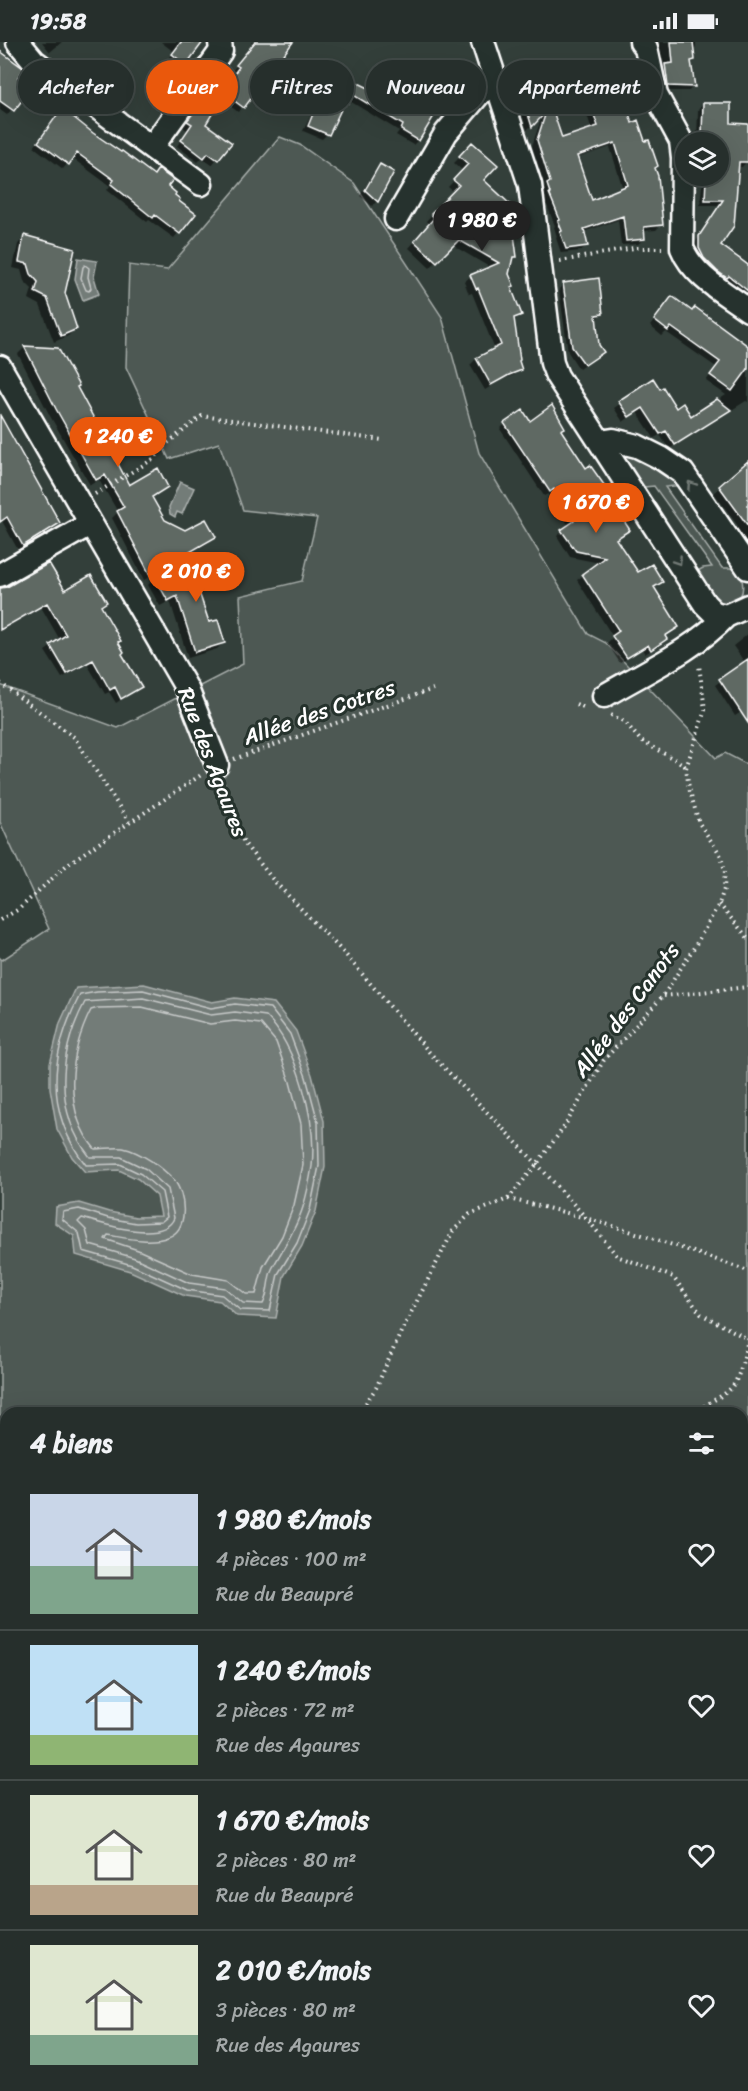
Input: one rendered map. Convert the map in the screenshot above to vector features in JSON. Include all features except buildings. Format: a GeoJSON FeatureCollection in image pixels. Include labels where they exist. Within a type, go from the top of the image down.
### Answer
{"type":"FeatureCollection","features":[{"type":"Feature","properties":{"kind":"street"},"geometry":{"type":"LineString","coordinates":[[18,42],[34,60],[201,184]]}},
{"type":"Feature","properties":{"kind":"street"},"geometry":{"type":"LineString","coordinates":[[152,147],[221,51],[220,42]]}},
{"type":"Feature","properties":{"kind":"street"},"geometry":{"type":"LineString","coordinates":[[641,42],[646,48],[656,95],[681,141],[683,158],[682,248],[686,260],[698,272],[748,310]]}},
{"type":"Feature","properties":{"kind":"street"},"geometry":{"type":"LineString","coordinates":[[488,43],[496,84],[530,186],[552,363],[557,376],[705,603],[714,613],[726,616]]}},
{"type":"Feature","properties":{"kind":"street"},"geometry":{"type":"LineString","coordinates":[[396,219],[446,133],[480,93],[496,84]]}},
{"type":"Feature","properties":{"kind":"street","name":"Rue des Agaures"},"geometry":{"type":"LineString","coordinates":[[2,374],[187,689],[217,765]]}},
{"type":"Feature","properties":{"kind":"street"},"geometry":{"type":"LineString","coordinates":[[600,442],[613,440],[637,446],[683,473],[748,568]]}},
{"type":"Feature","properties":{"kind":"street"},"geometry":{"type":"LineString","coordinates":[[0,575],[90,524]]}},
{"type":"Feature","properties":{"kind":"street"},"geometry":{"type":"LineString","coordinates":[[604,696],[698,640],[713,630],[726,616],[748,606]]}},
{"type":"Feature","properties":{"kind":"path"},"geometry":{"type":"LineString","coordinates":[[538,264],[634,248],[682,248]]}},
{"type":"Feature","properties":{"kind":"path"},"geometry":{"type":"LineString","coordinates":[[78,504],[155,458],[165,445],[202,417],[382,440]]}},
{"type":"Feature","properties":{"kind":"path"},"geometry":{"type":"LineString","coordinates":[[624,722],[641,741],[678,760],[686,768],[705,710],[698,640]]}},
{"type":"Feature","properties":{"kind":"path"},"geometry":{"type":"LineString","coordinates":[[0,683],[74,737],[129,822]]}},
{"type":"Feature","properties":{"kind":"path","name":"Allée des Cotres"},"geometry":{"type":"LineString","coordinates":[[0,920],[19,909],[69,863],[217,765],[433,689]]}},
{"type":"Feature","properties":{"kind":"path","name":"Rue des Agaures"},"geometry":{"type":"LineString","coordinates":[[217,765],[244,843],[274,881],[345,954],[430,1053],[537,1164],[617,1256],[673,1277],[701,1314],[748,1339]]}},
{"type":"Feature","properties":{"kind":"path","name":"Allée des Canots"},"geometry":{"type":"LineString","coordinates":[[508,1199],[564,1127],[604,1060],[663,996],[702,936],[719,904],[724,889],[725,870],[720,854],[699,823],[686,768]]}},
{"type":"Feature","properties":{"kind":"path"},"geometry":{"type":"LineString","coordinates":[[719,904],[748,938]]}},
{"type":"Feature","properties":{"kind":"path"},"geometry":{"type":"LineString","coordinates":[[663,996],[748,987]]}},
{"type":"Feature","properties":{"kind":"path"},"geometry":{"type":"LineString","coordinates":[[363,1407],[376,1388],[401,1332],[453,1231],[470,1214],[508,1199],[565,1211],[588,1220],[670,1243],[748,1271]]}},
{"type":"Feature","properties":{"kind":"path"},"geometry":{"type":"LineString","coordinates":[[701,1407],[712,1403],[731,1388],[742,1364],[748,1339]]}},
{"type":"Feature","properties":{"kind":"shaded area"},"geometry":{"type":"Polygon","coordinates":[[[280,137],[300,145],[354,183],[442,317],[479,453],[588,634],[606,643],[716,758],[725,753],[748,765],[748,1407],[0,1407],[0,958],[2,960],[49,929],[0,822],[0,685],[118,728],[243,664],[240,596],[302,581],[317,518],[243,510],[219,443],[169,459],[126,367],[129,265],[167,270],[280,137]]]}},
{"type":"Feature","properties":{"kind":"shaded area"},"geometry":{"type":"Polygon","coordinates":[[[627,451],[638,453],[683,485],[665,487],[722,568],[738,568],[742,590],[737,600],[732,603],[716,601],[694,573],[703,568],[712,567],[654,486],[634,488],[621,455],[627,451]]]}},
{"type":"Feature","properties":{"kind":"water"},"geometry":{"type":"Polygon","coordinates":[[[78,258],[97,261],[94,277],[99,294],[83,300],[75,279],[78,258]]]}},
{"type":"Feature","properties":{"kind":"water"},"geometry":{"type":"Polygon","coordinates":[[[180,482],[194,488],[182,514],[177,512],[175,517],[170,514],[169,507],[180,482]]]}},
{"type":"Feature","properties":{"kind":"water"},"geometry":{"type":"Polygon","coordinates":[[[144,984],[212,1002],[235,998],[274,1003],[296,1031],[312,1075],[324,1121],[325,1167],[316,1211],[302,1246],[284,1276],[276,1318],[237,1316],[220,1301],[185,1296],[130,1271],[76,1255],[74,1236],[55,1223],[56,1207],[79,1203],[136,1217],[161,1216],[157,1196],[138,1179],[119,1170],[85,1172],[72,1157],[57,1129],[50,1088],[50,1064],[60,1023],[76,988],[144,984]]]}}]}
